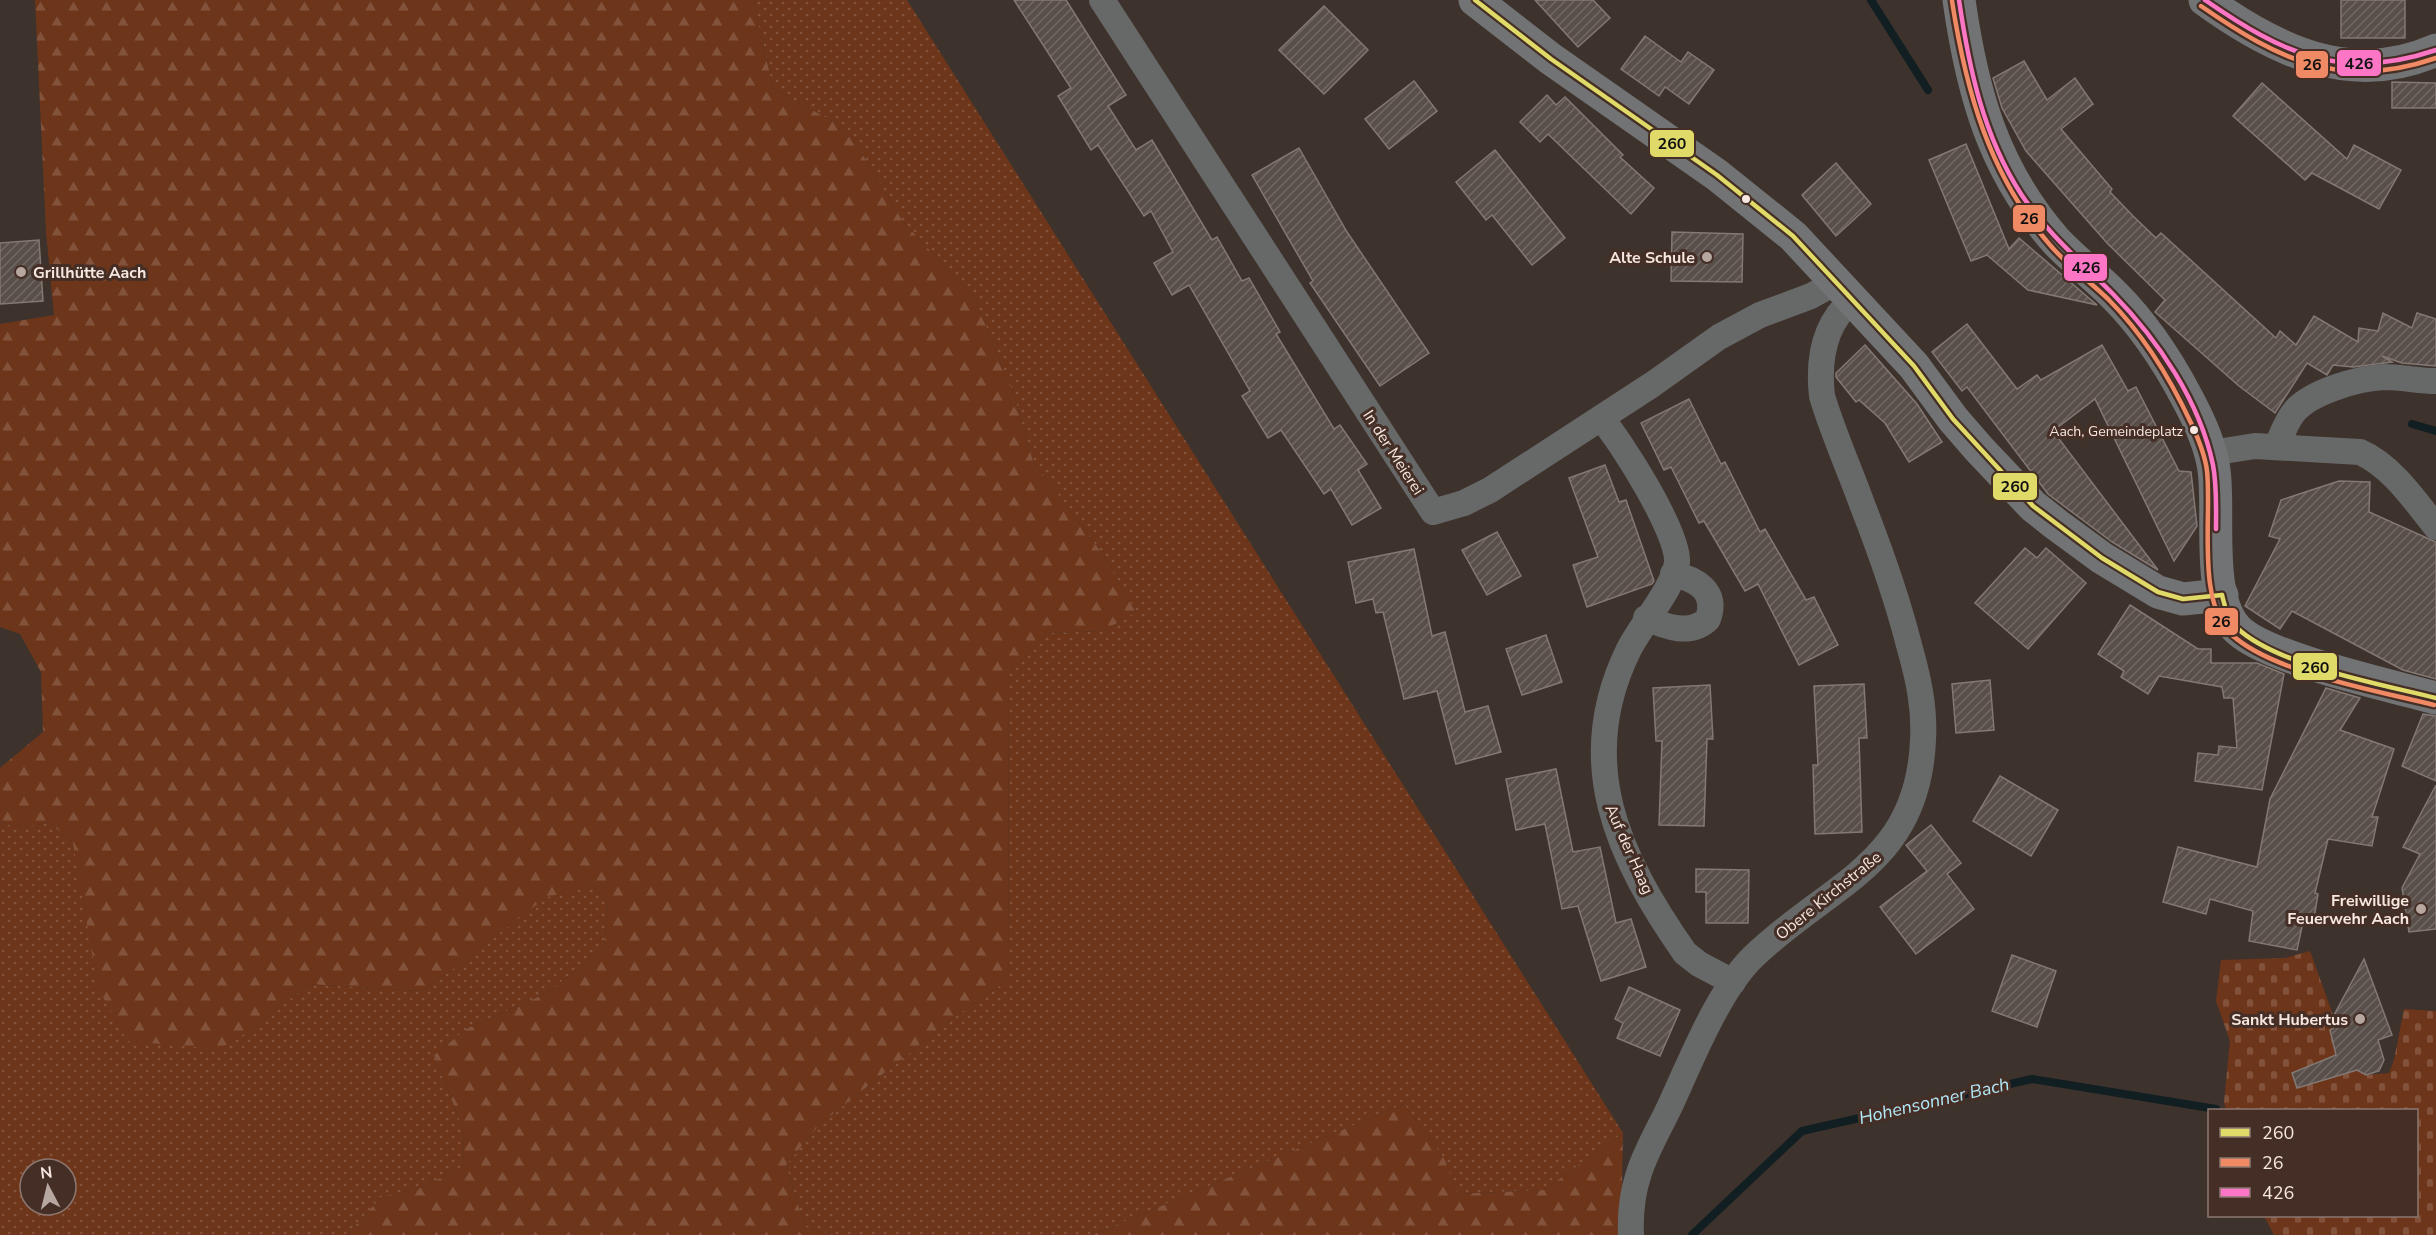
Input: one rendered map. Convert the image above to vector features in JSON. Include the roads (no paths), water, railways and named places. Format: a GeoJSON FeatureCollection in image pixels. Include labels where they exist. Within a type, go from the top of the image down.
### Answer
{"type":"FeatureCollection","features":[{"type":"Feature","properties":{"kind":"main road"},"geometry":{"type":"LineString","coordinates":[[1475,0],[1551,59],[1760,208],[1793,236],[1914,366],[1953,419],[2032,506],[2102,558],[2158,592],[2183,598],[2222,595]]}},
{"type":"Feature","properties":{"kind":"main road"},"geometry":{"type":"LineString","coordinates":[[1959,0],[1971,70],[1987,128],[2021,194],[2057,241],[2118,299],[2151,339],[2186,395],[2211,453],[2215,479],[2217,562],[2222,595],[2228,615],[2236,627],[2258,643],[2337,671],[2436,698]]}},
{"type":"Feature","properties":{"kind":"main road"},"geometry":{"type":"LineString","coordinates":[[2205,0],[2283,49],[2324,62],[2374,65],[2400,62],[2436,50]]}},
{"type":"Feature","properties":{"kind":"street","name":"In der Meierei"},"geometry":{"type":"LineString","coordinates":[[1102,0],[1433,512],[1464,502],[1490,490],[1740,326],[1818,293],[1844,291]]}},
{"type":"Feature","properties":{"kind":"street","name":"Obere Kirchstraße"},"geometry":{"type":"LineString","coordinates":[[1631,1235],[1631,1211],[1640,1171],[1707,1029],[1733,982],[1751,959],[1777,936],[1873,861],[1887,846],[1909,810],[1922,762],[1923,704],[1903,621],[1822,396],[1820,378],[1825,341],[1844,291]]}},
{"type":"Feature","properties":{"kind":"street"},"geometry":{"type":"LineString","coordinates":[[2277,446],[2287,421],[2296,409],[2346,384],[2384,377],[2436,381]]}},
{"type":"Feature","properties":{"kind":"street"},"geometry":{"type":"LineString","coordinates":[[1601,418],[1619,440],[1672,540],[1677,563],[1673,574],[1690,578],[1706,590],[1710,601],[1708,619],[1696,627],[1662,625],[1646,618]]}},
{"type":"Feature","properties":{"kind":"street"},"geometry":{"type":"LineString","coordinates":[[2211,453],[2235,448],[2277,446],[2353,451],[2368,456],[2397,481],[2436,527]]}},
{"type":"Feature","properties":{"kind":"street","name":"Auf der Haag"},"geometry":{"type":"LineString","coordinates":[[1673,574],[1622,664],[1606,718],[1602,761],[1607,801],[1628,855],[1684,953],[1699,964],[1733,982]]}},
{"type":"Feature","properties":{"kind":"waterway"},"geometry":{"type":"LineString","coordinates":[[1871,0],[1928,90]]}},
{"type":"Feature","properties":{"kind":"waterway"},"geometry":{"type":"LineString","coordinates":[[2412,424],[2436,431]]}},
{"type":"Feature","properties":{"kind":"waterway","name":"Hohensonner Bach"},"geometry":{"type":"LineString","coordinates":[[1692,1235],[1802,1131],[2032,1079],[2216,1109]]}},
{"type":"Feature","properties":{"kind":"place","name":"Alte Schule"},"geometry":{"type":"Point","coordinates":[1707,257]}},
{"type":"Feature","properties":{"kind":"place","name":"Grillhütte Aach"},"geometry":{"type":"Point","coordinates":[21,272]}},
{"type":"Feature","properties":{"kind":"place","name":"Aach, Gemeindeplatz"},"geometry":{"type":"Point","coordinates":[2194,430]}},
{"type":"Feature","properties":{"kind":"place","name":"Freiwillige Feuerwehr Aach"},"geometry":{"type":"Point","coordinates":[2421,909]}},
{"type":"Feature","properties":{"kind":"place","name":"Sankt Hubertus"},"geometry":{"type":"Point","coordinates":[2360,1019]}}]}
